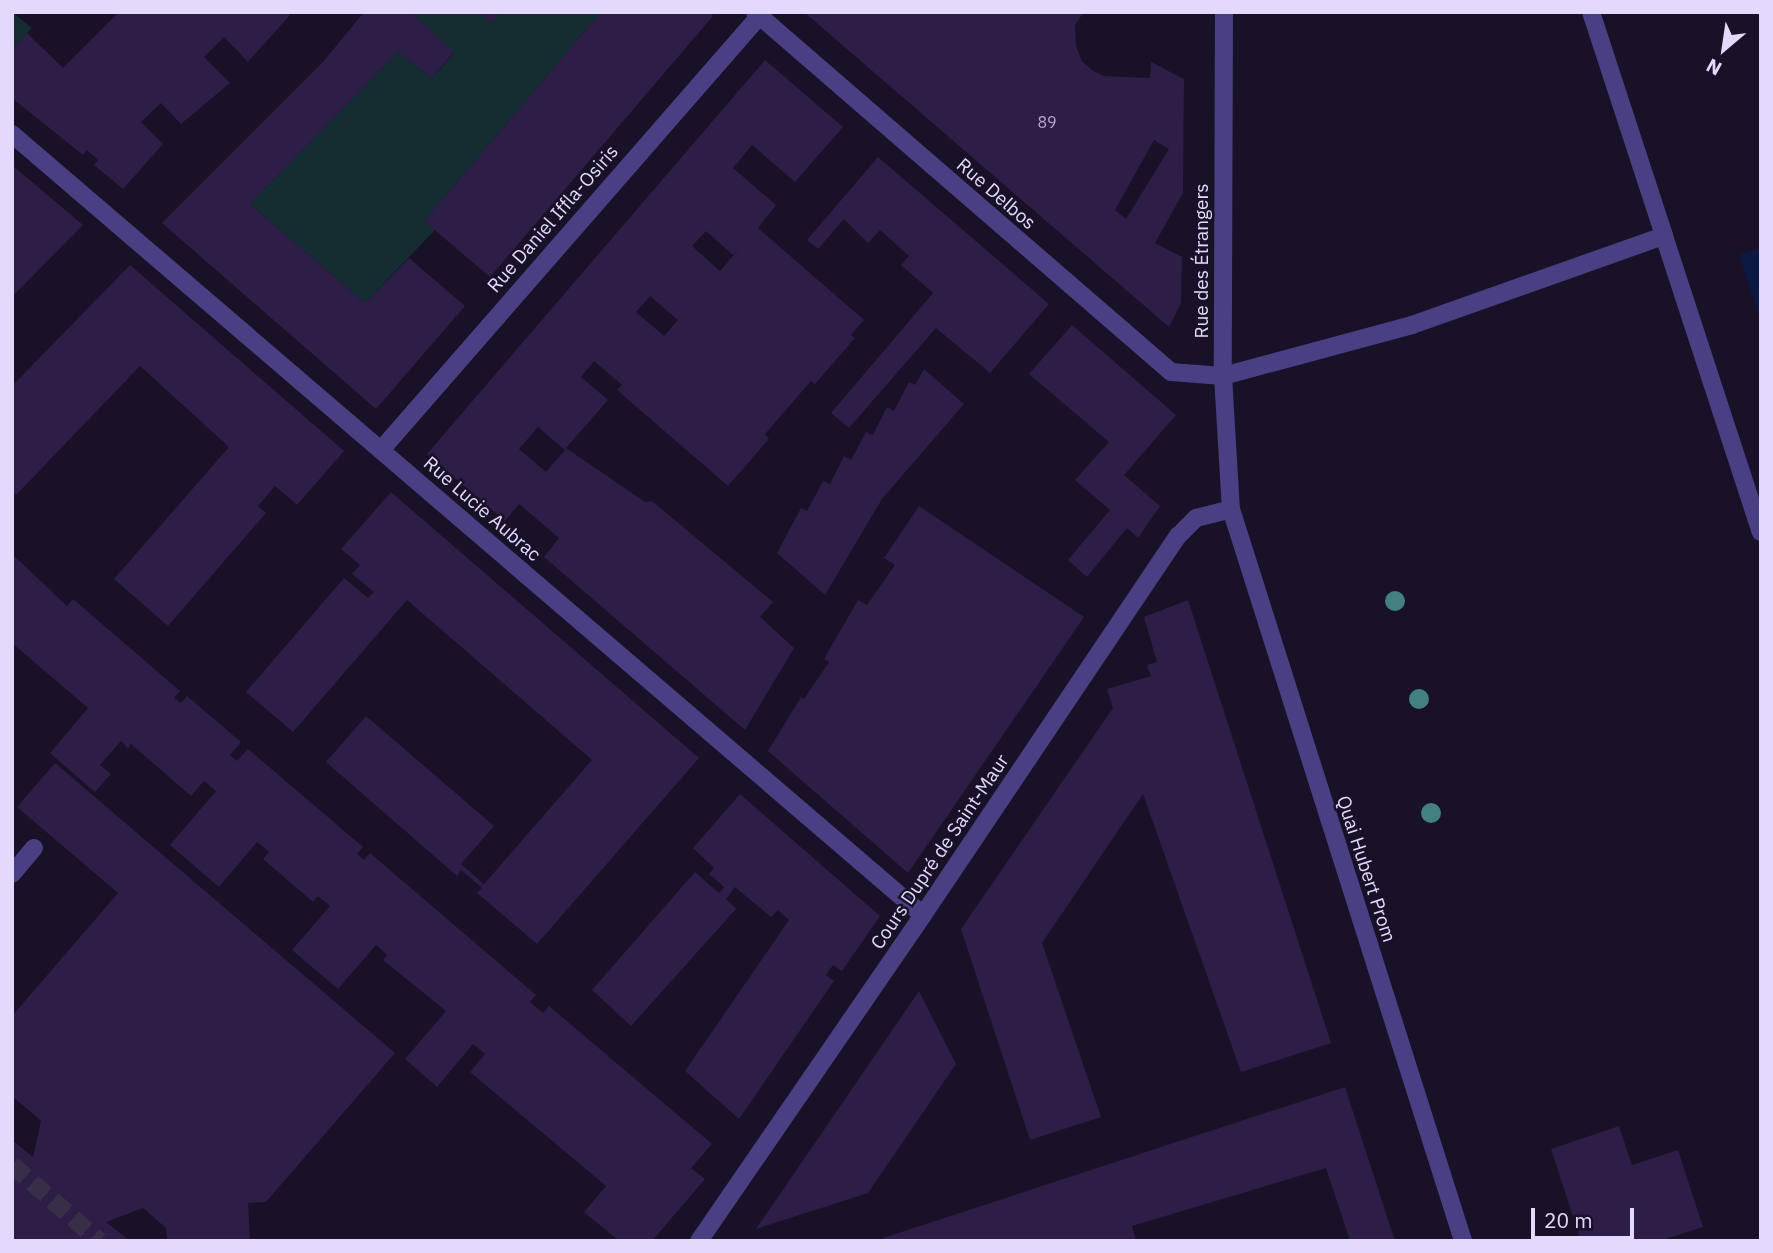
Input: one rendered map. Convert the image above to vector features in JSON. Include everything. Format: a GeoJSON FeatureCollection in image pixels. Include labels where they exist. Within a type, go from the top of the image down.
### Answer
{"type":"FeatureCollection","features":[{"type":"Feature","properties":{"kind":"street","name":"Rue des Étrangers"},"geometry":{"type":"LineString","coordinates":[[1224,12],[1223,376],[1231,509]]}},
{"type":"Feature","properties":{"kind":"street"},"geometry":{"type":"LineString","coordinates":[[1591,12],[1761,532]]}},
{"type":"Feature","properties":{"kind":"street","name":"Rue Delbos"},"geometry":{"type":"LineString","coordinates":[[759,13],[1171,372],[1223,376],[1412,325],[1664,236]]}},
{"type":"Feature","properties":{"kind":"street","name":"Rue Daniel Iffla-Osiris"},"geometry":{"type":"LineString","coordinates":[[381,450],[759,13]]}},
{"type":"Feature","properties":{"kind":"street","name":"Rue Lucie Aubrac"},"geometry":{"type":"LineString","coordinates":[[12,134],[923,915]]}},
{"type":"Feature","properties":{"kind":"street","name":"Cours Dupré de Saint-Maur"},"geometry":{"type":"LineString","coordinates":[[699,1241],[1178,536],[1196,519],[1231,509]]}},
{"type":"Feature","properties":{"kind":"street","name":"Quai Hubert Prom"},"geometry":{"type":"LineString","coordinates":[[1231,509],[1463,1241]]}},
{"type":"Feature","properties":{"kind":"street"},"geometry":{"type":"LineString","coordinates":[[12,874],[34,848]]}},
{"type":"Feature","properties":{"kind":"green space"},"geometry":{"type":"Polygon","coordinates":[[[12,12],[32,28],[12,49],[12,12]]]}},
{"type":"Feature","properties":{"kind":"green space"},"geometry":{"type":"Polygon","coordinates":[[[411,12],[479,12],[491,23],[501,12],[601,12],[425,220],[435,230],[365,303],[250,204],[398,52],[432,78],[454,53],[411,12]]]}},
{"type":"Feature","properties":{"kind":"water"},"geometry":{"type":"Polygon","coordinates":[[[1761,248],[1761,322],[1739,255],[1761,248]]]}},
{"type":"Feature","properties":{"kind":"building"},"geometry":{"type":"Polygon","coordinates":[[[119,12],[287,12],[290,15],[248,62],[224,37],[204,57],[230,83],[181,124],[161,103],[141,122],[163,144],[123,189],[94,165],[98,160],[87,150],[83,155],[12,98],[12,49],[27,33],[63,68],[119,12]]]}},
{"type":"Feature","properties":{"kind":"building"},"geometry":{"type":"Polygon","coordinates":[[[364,12],[411,12],[454,52],[432,78],[398,52],[250,204],[365,303],[409,258],[465,306],[376,409],[162,223],[323,62],[364,12]]]}},
{"type":"Feature","properties":{"kind":"building"},"geometry":{"type":"Polygon","coordinates":[[[479,12],[501,12],[491,23],[479,12]]]}},
{"type":"Feature","properties":{"kind":"building"},"geometry":{"type":"Polygon","coordinates":[[[601,12],[709,12],[713,16],[490,277],[424,221],[601,12]]]}},
{"type":"Feature","properties":{"kind":"building"},"geometry":{"type":"Polygon","coordinates":[[[804,12],[1084,12],[1075,25],[1076,46],[1082,61],[1093,71],[1104,76],[1150,78],[1151,62],[1184,79],[1183,193],[1155,243],[1182,257],[1181,303],[1169,327],[804,12]],[[1154,140],[1115,210],[1126,219],[1169,149],[1154,140]]]}},
{"type":"Feature","properties":{"kind":"building"},"geometry":{"type":"Polygon","coordinates":[[[765,60],[843,127],[795,182],[752,145],[733,168],[776,205],[758,228],[864,320],[851,335],[855,338],[815,384],[811,381],[765,434],[769,439],[728,486],[617,390],[622,385],[594,361],[581,377],[608,400],[566,448],[645,502],[652,501],[773,602],[760,617],[794,648],[745,730],[544,557],[559,538],[519,504],[505,521],[427,454],[765,60]],[[706,231],[692,246],[720,271],[740,248],[733,255],[706,231]],[[650,296],[636,312],[664,336],[678,320],[650,296]],[[538,427],[519,449],[546,472],[565,450],[538,427]]]}},
{"type":"Feature","properties":{"kind":"building"},"geometry":{"type":"Polygon","coordinates":[[[878,157],[1049,304],[990,373],[936,328],[849,428],[831,413],[933,293],[901,265],[909,256],[880,230],[868,243],[844,219],[818,249],[807,240],[878,157]]]}},
{"type":"Feature","properties":{"kind":"building"},"geometry":{"type":"Polygon","coordinates":[[[12,165],[83,225],[12,297],[12,165]]]}},
{"type":"Feature","properties":{"kind":"building"},"geometry":{"type":"Polygon","coordinates":[[[130,265],[344,451],[297,505],[275,486],[258,506],[266,513],[168,626],[114,579],[229,447],[140,366],[16,495],[12,492],[12,386],[130,265]]]}},
{"type":"Feature","properties":{"kind":"building"},"geometry":{"type":"Polygon","coordinates":[[[1072,325],[1176,415],[1124,475],[1160,506],[1138,538],[1127,528],[1087,577],[1068,560],[1110,510],[1075,480],[1109,442],[1029,374],[1072,325]]]}},
{"type":"Feature","properties":{"kind":"building"},"geometry":{"type":"Polygon","coordinates":[[[924,369],[964,404],[882,499],[825,595],[777,553],[801,508],[807,511],[823,481],[830,484],[844,456],[851,460],[866,432],[873,435],[887,407],[894,411],[909,382],[915,385],[924,369]]]}},
{"type":"Feature","properties":{"kind":"building"},"geometry":{"type":"Polygon","coordinates":[[[391,492],[699,758],[537,944],[477,893],[482,888],[461,870],[457,876],[326,762],[366,716],[494,826],[461,864],[484,884],[592,760],[407,600],[293,732],[246,692],[344,578],[368,598],[374,592],[352,574],[360,565],[341,549],[391,492]]]}},
{"type":"Feature","properties":{"kind":"building"},"geometry":{"type":"Polygon","coordinates":[[[919,506],[1084,617],[908,873],[768,751],[801,697],[804,699],[829,662],[824,659],[858,600],[867,605],[895,565],[884,558],[919,506]]]}},
{"type":"Feature","properties":{"kind":"building"},"geometry":{"type":"Polygon","coordinates":[[[12,554],[67,606],[73,599],[180,691],[174,698],[181,703],[187,696],[241,742],[230,755],[237,761],[248,749],[363,847],[357,854],[364,860],[370,853],[536,995],[530,1002],[543,1013],[549,1006],[712,1144],[691,1168],[705,1179],[652,1241],[619,1241],[584,1212],[606,1186],[470,1072],[485,1054],[473,1044],[437,1087],[405,1059],[446,1011],[383,960],[387,955],[376,945],[338,989],[292,950],[330,906],[318,896],[313,902],[263,859],[269,852],[257,842],[219,887],[170,845],[216,791],[204,781],[191,796],[131,744],[128,748],[121,741],[100,765],[111,774],[95,792],[50,753],[88,708],[12,643],[12,554]]]}},
{"type":"Feature","properties":{"kind":"building"},"geometry":{"type":"Polygon","coordinates":[[[1188,600],[1331,1043],[1241,1072],[1143,794],[1042,943],[1101,1117],[1030,1140],[961,929],[1113,708],[1107,689],[1151,676],[1147,665],[1157,662],[1144,617],[1188,600]]]}},
{"type":"Feature","properties":{"kind":"building"},"geometry":{"type":"Polygon","coordinates":[[[55,763],[395,1053],[266,1202],[248,1203],[250,1241],[167,1241],[166,1228],[143,1208],[106,1222],[130,1241],[12,1241],[12,1140],[33,1157],[41,1121],[12,1096],[12,1016],[118,893],[17,807],[55,763]]]}},
{"type":"Feature","properties":{"kind":"building"},"geometry":{"type":"Polygon","coordinates":[[[740,794],[880,916],[842,971],[833,965],[826,975],[834,981],[739,1119],[685,1071],[789,920],[778,910],[771,917],[735,887],[726,899],[736,909],[631,1026],[592,990],[695,872],[719,893],[724,887],[709,874],[714,868],[693,848],[740,794]]]}},
{"type":"Feature","properties":{"kind":"building"},"geometry":{"type":"Polygon","coordinates":[[[919,991],[956,1064],[868,1193],[756,1229],[919,991]]]}},
{"type":"Feature","properties":{"kind":"building"},"geometry":{"type":"Polygon","coordinates":[[[1345,1087],[1395,1241],[1350,1241],[1326,1168],[1132,1226],[1136,1241],[884,1241],[883,1238],[1345,1087]]]}},
{"type":"Feature","properties":{"kind":"building"},"geometry":{"type":"Polygon","coordinates":[[[1619,1126],[1632,1165],[1678,1150],[1703,1227],[1659,1241],[1581,1241],[1551,1149],[1619,1126]]]}},
{"type":"Feature","properties":{"kind":"tunnel"},"geometry":{"type":"LineString","coordinates":[[12,1165],[99,1241]]}}]}
